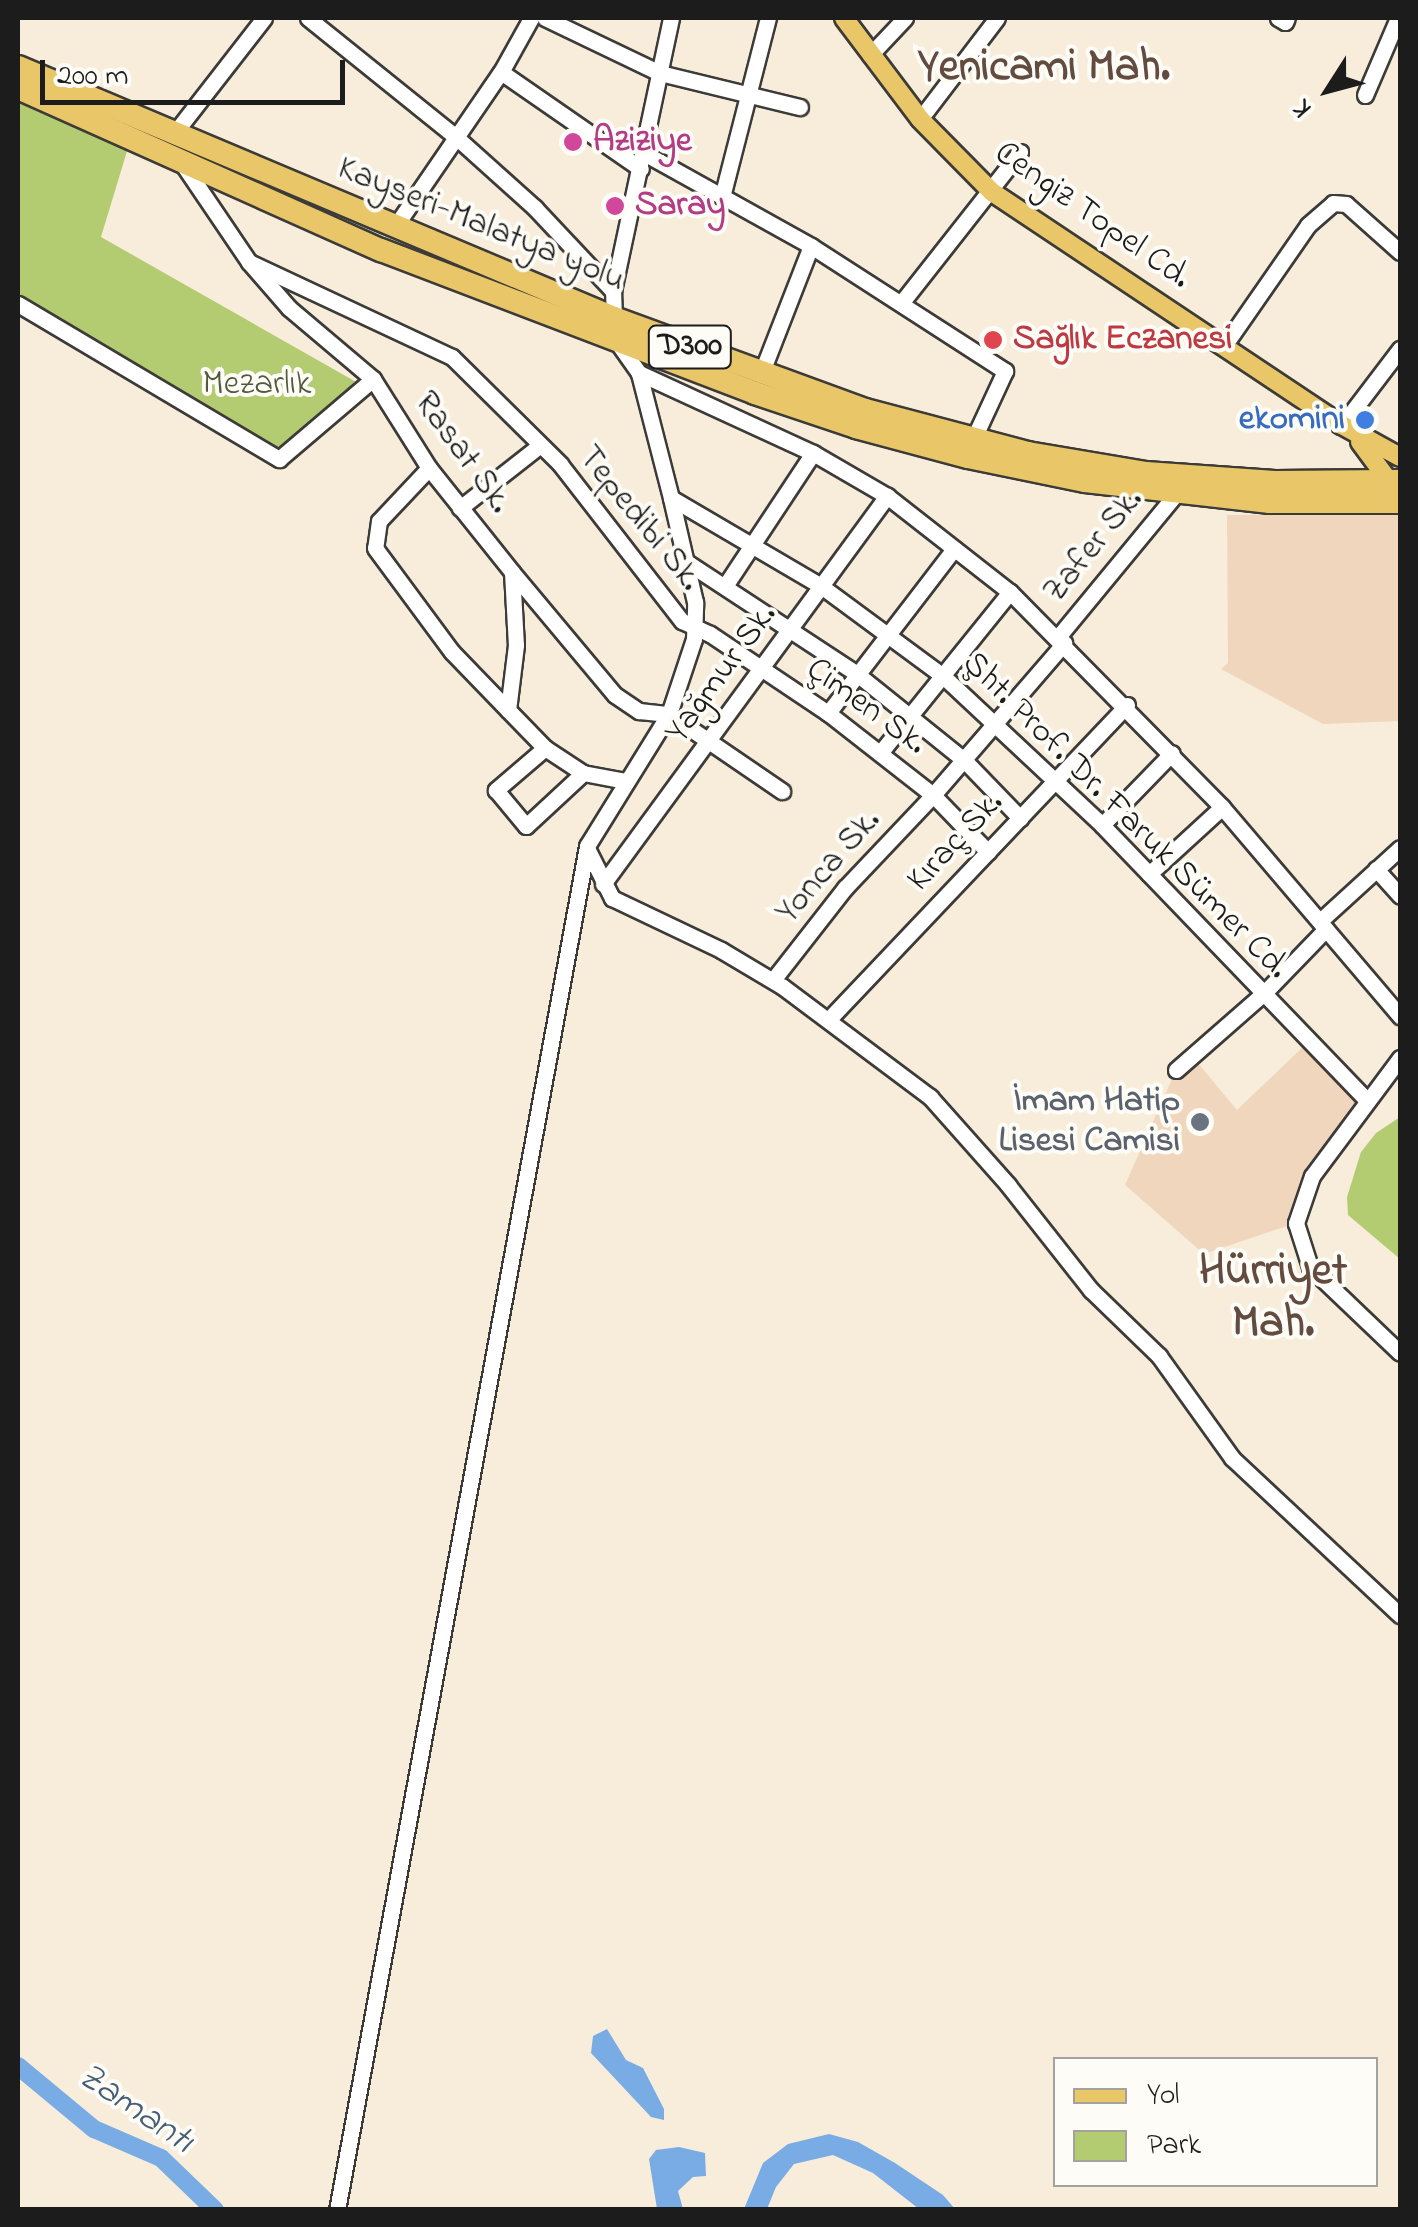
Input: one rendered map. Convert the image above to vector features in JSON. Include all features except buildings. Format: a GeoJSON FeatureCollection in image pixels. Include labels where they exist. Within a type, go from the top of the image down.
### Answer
{"type":"FeatureCollection","features":[{"type":"Feature","properties":{"kind":"highway","name":"Kayseri-Malatya yolu"},"geometry":{"type":"LineString","coordinates":[[18,67],[394,228],[755,393],[874,432],[1028,471],[1176,494],[1270,502],[1400,502]]}},
{"type":"Feature","properties":{"kind":"highway","name":"Kayseri-Malatya yolu"},"geometry":{"type":"LineString","coordinates":[[18,88],[381,250],[615,329],[973,440],[1146,472],[1275,482],[1395,481]]}},
{"type":"Feature","properties":{"kind":"main road","name":"Cengiz Topel Cd."},"geometry":{"type":"LineString","coordinates":[[844,18],[920,119],[992,192],[1342,424]]}},
{"type":"Feature","properties":{"kind":"main road"},"geometry":{"type":"LineString","coordinates":[[1342,424],[1400,458]]}},
{"type":"Feature","properties":{"kind":"main road"},"geometry":{"type":"LineString","coordinates":[[1342,424],[1395,481]]}},
{"type":"Feature","properties":{"kind":"street"},"geometry":{"type":"LineString","coordinates":[[173,135],[264,18]]}},
{"type":"Feature","properties":{"kind":"street"},"geometry":{"type":"LineString","coordinates":[[308,18],[456,137],[535,208],[614,291]]}},
{"type":"Feature","properties":{"kind":"street"},"geometry":{"type":"LineString","coordinates":[[394,228],[501,72],[532,18]]}},
{"type":"Feature","properties":{"kind":"street"},"geometry":{"type":"LineString","coordinates":[[545,18],[660,73],[800,106]]}},
{"type":"Feature","properties":{"kind":"street"},"geometry":{"type":"LineString","coordinates":[[337,2210],[587,846],[669,714],[694,629],[695,602],[639,374],[615,329],[614,291],[671,18]]}},
{"type":"Feature","properties":{"kind":"street"},"geometry":{"type":"LineString","coordinates":[[723,193],[768,18]]}},
{"type":"Feature","properties":{"kind":"street"},"geometry":{"type":"LineString","coordinates":[[870,55],[905,18]]}},
{"type":"Feature","properties":{"kind":"street"},"geometry":{"type":"LineString","coordinates":[[920,119],[998,18]]}},
{"type":"Feature","properties":{"kind":"street"},"geometry":{"type":"LineString","coordinates":[[1278,18],[1286,22],[1287,18]]}},
{"type":"Feature","properties":{"kind":"street"},"geometry":{"type":"LineString","coordinates":[[1365,96],[1398,18]]}},
{"type":"Feature","properties":{"kind":"street"},"geometry":{"type":"LineString","coordinates":[[501,72],[643,161],[723,193],[902,302],[1005,371],[973,440]]}},
{"type":"Feature","properties":{"kind":"street"},"geometry":{"type":"LineString","coordinates":[[902,302],[1020,152]]}},
{"type":"Feature","properties":{"kind":"street","name":"Rasat Sk."},"geometry":{"type":"LineString","coordinates":[[180,159],[249,262],[289,308],[374,380],[429,468],[616,694],[639,711],[669,714],[782,792]]}},
{"type":"Feature","properties":{"kind":"street"},"geometry":{"type":"LineString","coordinates":[[1224,346],[1308,225],[1333,203],[1346,204],[1400,252]]}},
{"type":"Feature","properties":{"kind":"street"},"geometry":{"type":"LineString","coordinates":[[761,374],[812,246]]}},
{"type":"Feature","properties":{"kind":"street","name":"Tepedibi Sk."},"geometry":{"type":"LineString","coordinates":[[249,262],[452,358],[560,464],[682,620],[694,629]]}},
{"type":"Feature","properties":{"kind":"street"},"geometry":{"type":"LineString","coordinates":[[18,304],[279,459],[374,380]]}},
{"type":"Feature","properties":{"kind":"street"},"geometry":{"type":"LineString","coordinates":[[1342,424],[1400,348]]}},
{"type":"Feature","properties":{"kind":"street"},"geometry":{"type":"LineString","coordinates":[[639,374],[813,454],[887,496],[1010,592],[1127,706],[1222,807],[1400,1016]]}},
{"type":"Feature","properties":{"kind":"street"},"geometry":{"type":"LineString","coordinates":[[460,508],[539,446]]}},
{"type":"Feature","properties":{"kind":"street"},"geometry":{"type":"LineString","coordinates":[[726,586],[750,541],[813,454]]}},
{"type":"Feature","properties":{"kind":"street"},"geometry":{"type":"LineString","coordinates":[[429,468],[378,521],[376,548],[452,652],[545,748],[584,773],[626,781]]}},
{"type":"Feature","properties":{"kind":"street","name":"Zafer Sk."},"geometry":{"type":"LineString","coordinates":[[933,795],[994,727],[1176,494]]}},
{"type":"Feature","properties":{"kind":"street","name":"Yağmur Sk."},"geometry":{"type":"LineString","coordinates":[[603,884],[887,496]]}},
{"type":"Feature","properties":{"kind":"street","name":"Şht. Prof. Dr. Faruk Sümer Cd."},"geometry":{"type":"LineString","coordinates":[[670,498],[750,541],[821,586],[943,676],[1102,825],[1368,1101]]}},
{"type":"Feature","properties":{"kind":"street"},"geometry":{"type":"LineString","coordinates":[[828,713],[954,548]]}},
{"type":"Feature","properties":{"kind":"street"},"geometry":{"type":"LineString","coordinates":[[685,561],[857,674],[964,760],[1020,818]]}},
{"type":"Feature","properties":{"kind":"street"},"geometry":{"type":"LineString","coordinates":[[508,710],[516,646],[512,572]]}},
{"type":"Feature","properties":{"kind":"street"},"geometry":{"type":"LineString","coordinates":[[880,753],[1010,592]]}},
{"type":"Feature","properties":{"kind":"street","name":"Çimen Sk."},"geometry":{"type":"LineString","coordinates":[[694,629],[710,634],[828,713],[933,795],[988,852]]}},
{"type":"Feature","properties":{"kind":"street","name":"Kıraç Sk."},"geometry":{"type":"LineString","coordinates":[[829,1020],[1127,706]]}},
{"type":"Feature","properties":{"kind":"street"},"geometry":{"type":"LineString","coordinates":[[545,748],[496,790],[526,826],[584,773]]}},
{"type":"Feature","properties":{"kind":"street"},"geometry":{"type":"LineString","coordinates":[[1102,825],[1172,753]]}},
{"type":"Feature","properties":{"kind":"street","name":"Yonca Sk."},"geometry":{"type":"LineString","coordinates":[[772,980],[845,888],[933,795]]}},
{"type":"Feature","properties":{"kind":"street"},"geometry":{"type":"LineString","coordinates":[[1149,874],[1222,807]]}},
{"type":"Feature","properties":{"kind":"street"},"geometry":{"type":"LineString","coordinates":[[587,846],[612,898],[630,910],[698,938],[772,980],[930,1097],[983,1155],[1091,1290],[1159,1356],[1232,1458],[1400,1614]]}},
{"type":"Feature","properties":{"kind":"street"},"geometry":{"type":"LineString","coordinates":[[1176,1070],[1264,993],[1323,925],[1400,848]]}},
{"type":"Feature","properties":{"kind":"street"},"geometry":{"type":"LineString","coordinates":[[1376,869],[1400,896]]}},
{"type":"Feature","properties":{"kind":"street"},"geometry":{"type":"LineString","coordinates":[[1400,1058],[1312,1176],[1297,1211],[1298,1239],[1310,1267],[1400,1353]]}},
{"type":"Feature","properties":{"kind":"shaded area"},"geometry":{"type":"Polygon","coordinates":[[[1400,514],[1400,721],[1323,724],[1221,669],[1228,663],[1227,515],[1400,514]]]}},
{"type":"Feature","properties":{"kind":"shaded area"},"geometry":{"type":"Polygon","coordinates":[[[1309,1041],[1368,1101],[1312,1176],[1296,1223],[1204,1254],[1125,1185],[1176,1070],[1192,1056],[1237,1110],[1309,1041]]]}},
{"type":"Feature","properties":{"kind":"green space","name":"Mezarlık"},"geometry":{"type":"Polygon","coordinates":[[[18,88],[131,138],[101,237],[365,387],[279,459],[18,303],[18,88]]]}},
{"type":"Feature","properties":{"kind":"green space"},"geometry":{"type":"Polygon","coordinates":[[[1400,1117],[1400,1259],[1348,1215],[1347,1197],[1361,1152],[1376,1133],[1400,1117]]]}},
{"type":"Feature","properties":{"kind":"water"},"geometry":{"type":"Polygon","coordinates":[[[607,2029],[626,2060],[643,2068],[664,2109],[664,2120],[651,2117],[591,2053],[593,2036],[607,2029]]]}},
{"type":"Feature","properties":{"kind":"water"},"geometry":{"type":"Polygon","coordinates":[[[829,2134],[858,2142],[895,2163],[943,2195],[955,2209],[919,2209],[873,2173],[833,2155],[794,2164],[776,2187],[767,2209],[744,2209],[763,2163],[788,2144],[829,2134]]]}},
{"type":"Feature","properties":{"kind":"water"},"geometry":{"type":"Polygon","coordinates":[[[679,2147],[705,2153],[706,2176],[693,2177],[678,2191],[683,2209],[657,2209],[649,2159],[656,2150],[679,2147]]]}},
{"type":"Feature","properties":{"kind":"waterway","name":"Zamantı"},"geometry":{"type":"LineString","coordinates":[[18,2066],[94,2129],[161,2158],[215,2210]]}},
{"type":"Feature","properties":{"kind":"place","name":"Aziziye"},"geometry":{"type":"Point","coordinates":[573,142]}},
{"type":"Feature","properties":{"kind":"place","name":"Saray"},"geometry":{"type":"Point","coordinates":[615,206]}},
{"type":"Feature","properties":{"kind":"place","name":"Sağlık Eczanesi"},"geometry":{"type":"Point","coordinates":[993,340]}},
{"type":"Feature","properties":{"kind":"place","name":"ekomini"},"geometry":{"type":"Point","coordinates":[1365,420]}},
{"type":"Feature","properties":{"kind":"place","name":"İmam Hatip Lisesi Camisi"},"geometry":{"type":"Point","coordinates":[1200,1122]}},
{"type":"Feature","properties":{"kind":"district","name":"Yenicami Mah."},"geometry":{"type":"Point","coordinates":[1044,69]}},
{"type":"Feature","properties":{"kind":"district","name":"Hürriyet Mah."},"geometry":{"type":"Point","coordinates":[1273,1299]}}]}
